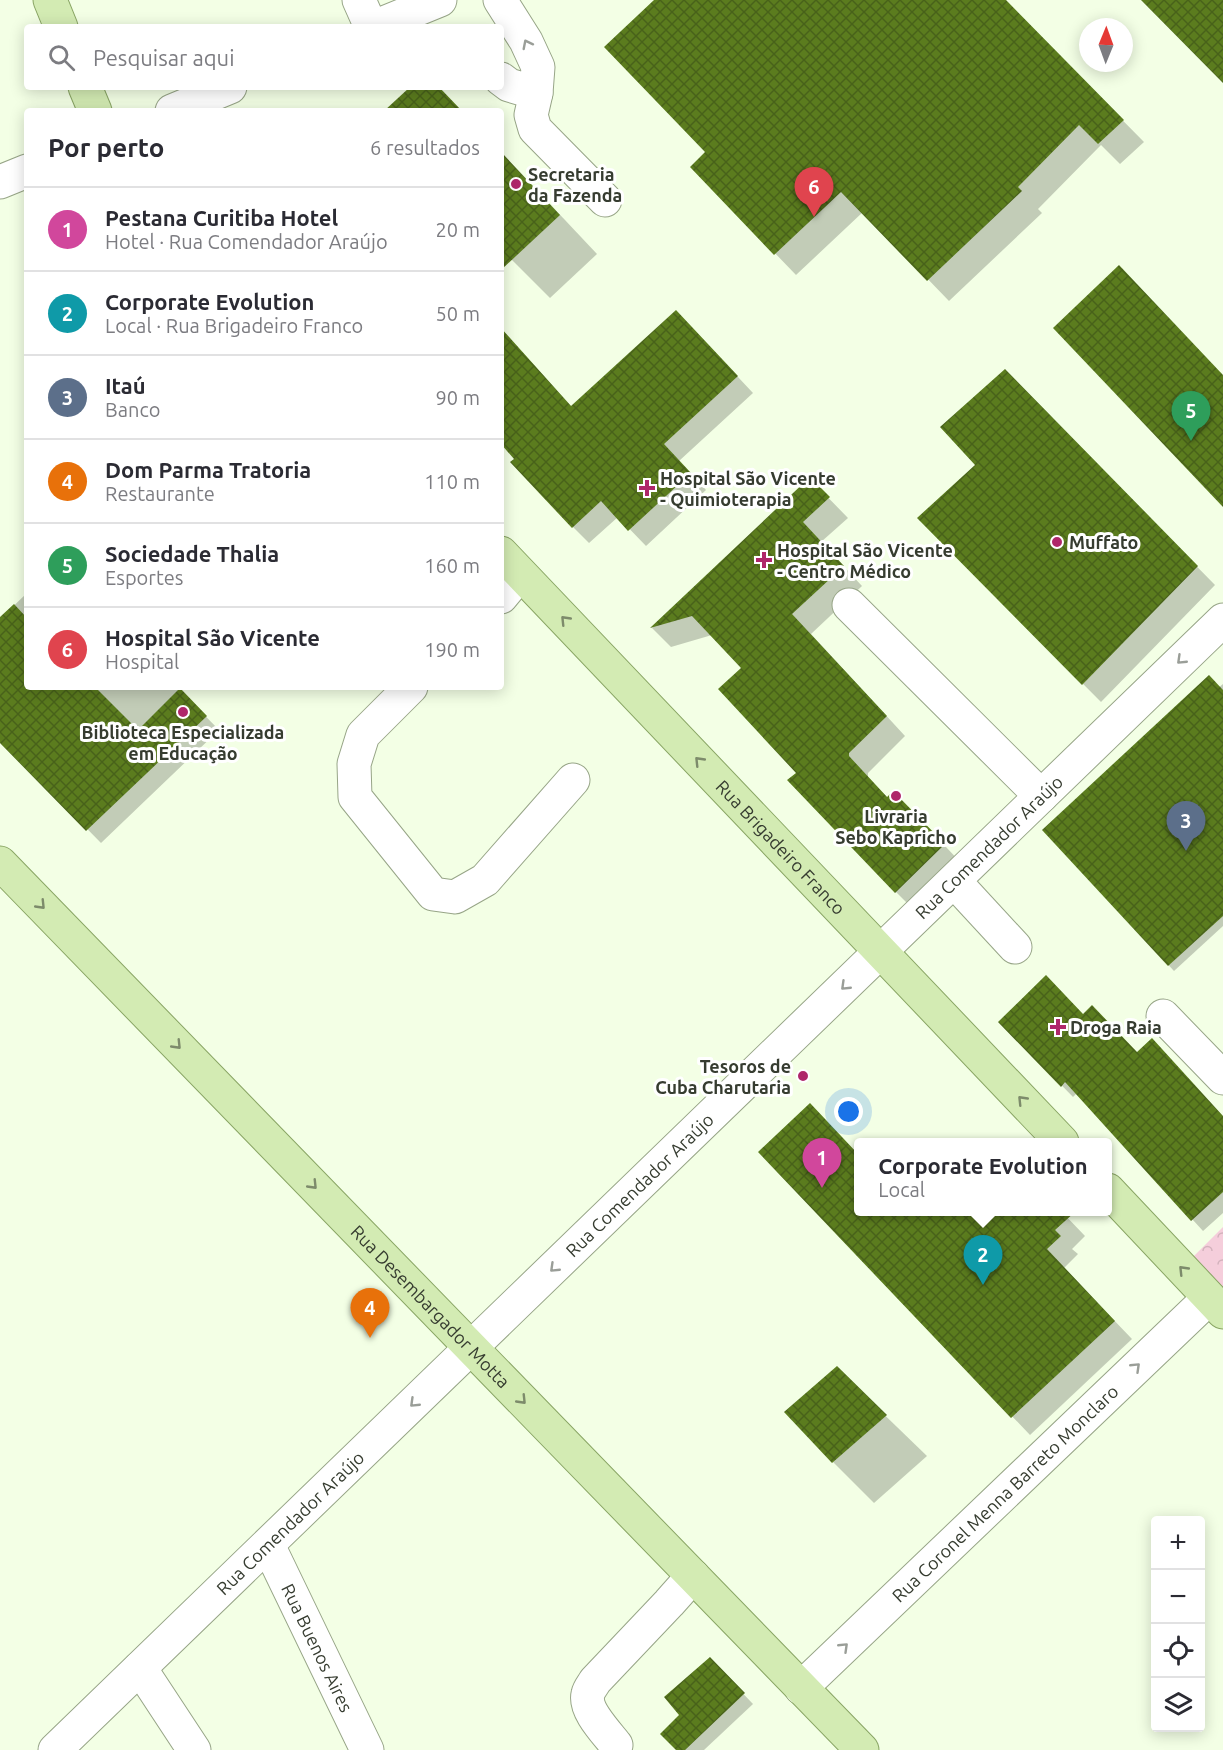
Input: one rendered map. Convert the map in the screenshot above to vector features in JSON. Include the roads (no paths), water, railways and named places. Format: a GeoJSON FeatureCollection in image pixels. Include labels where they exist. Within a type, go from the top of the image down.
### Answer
{"type":"FeatureCollection","features":[{"type":"Feature","properties":{"kind":"main road"},"geometry":{"type":"LineString","coordinates":[[50,0],[60,24]]}},
{"type":"Feature","properties":{"kind":"main road"},"geometry":{"type":"LineString","coordinates":[[86,90],[94,108]]}},
{"type":"Feature","properties":{"kind":"main road","name":"Rua Brigadeiro Franco"},"geometry":{"type":"LineString","coordinates":[[508,575],[880,951],[1057,1138]]}},
{"type":"Feature","properties":{"kind":"main road","name":"Rua Desembargador Motta"},"geometry":{"type":"LineString","coordinates":[[0,863],[862,1750]]}},
{"type":"Feature","properties":{"kind":"main road"},"geometry":{"type":"LineString","coordinates":[[1112,1195],[1216,1305]]}},
{"type":"Feature","properties":{"kind":"street"},"geometry":{"type":"LineString","coordinates":[[359,0],[371,24]]}},
{"type":"Feature","properties":{"kind":"street"},"geometry":{"type":"LineString","coordinates":[[500,0],[526,41],[538,67],[531,116],[535,129],[605,200]]}},
{"type":"Feature","properties":{"kind":"street"},"geometry":{"type":"LineString","coordinates":[[385,24],[437,11]]}},
{"type":"Feature","properties":{"kind":"street"},"geometry":{"type":"LineString","coordinates":[[504,82],[508,85],[536,93]]}},
{"type":"Feature","properties":{"kind":"street"},"geometry":{"type":"LineString","coordinates":[[179,108],[223,90]]}},
{"type":"Feature","properties":{"kind":"street"},"geometry":{"type":"LineString","coordinates":[[0,182],[24,172]]}},
{"type":"Feature","properties":{"kind":"street"},"geometry":{"type":"LineString","coordinates":[[849,605],[1041,796]]}},
{"type":"Feature","properties":{"kind":"street","name":"Rua Comendador Araújo"},"geometry":{"type":"LineString","coordinates":[[55,1750],[1223,620]]}},
{"type":"Feature","properties":{"kind":"street"},"geometry":{"type":"LineString","coordinates":[[408,690],[363,735],[354,764],[355,797],[432,894],[455,897],[485,880],[573,780]]}},
{"type":"Feature","properties":{"kind":"street"},"geometry":{"type":"LineString","coordinates":[[954,881],[1015,947]]}},
{"type":"Feature","properties":{"kind":"street"},"geometry":{"type":"LineString","coordinates":[[1164,1016],[1223,1078]]}},
{"type":"Feature","properties":{"kind":"street","name":"Rua Coronel Menna Barreto Monclaro"},"geometry":{"type":"LineString","coordinates":[[801,1688],[1216,1305]]}},
{"type":"Feature","properties":{"kind":"street","name":"Rua Buenos Aires"},"geometry":{"type":"LineString","coordinates":[[268,1545],[367,1750]]}},
{"type":"Feature","properties":{"kind":"street"},"geometry":{"type":"LineString","coordinates":[[616,1745],[590,1711],[587,1702],[588,1692],[595,1681],[693,1576]]}},
{"type":"Feature","properties":{"kind":"street"},"geometry":{"type":"LineString","coordinates":[[140,1668],[194,1750]]}},
{"type":"Feature","properties":{"kind":"place","name":"Secretaria da Fazenda"},"geometry":{"type":"Point","coordinates":[516,184]}},
{"type":"Feature","properties":{"kind":"place","name":"Hospital São Vicente"},"geometry":{"type":"Point","coordinates":[814,217]}},
{"type":"Feature","properties":{"kind":"place","name":"Sociedade Thalia"},"geometry":{"type":"Point","coordinates":[1191,441]}},
{"type":"Feature","properties":{"kind":"place","name":"Hospital São Vicente - Quimioterapia"},"geometry":{"type":"Point","coordinates":[647,488]}},
{"type":"Feature","properties":{"kind":"place","name":"Muffato"},"geometry":{"type":"Point","coordinates":[1057,542]}},
{"type":"Feature","properties":{"kind":"place","name":"Hospital São Vicente - Centro Médico"},"geometry":{"type":"Point","coordinates":[764,560]}},
{"type":"Feature","properties":{"kind":"place","name":"Biblioteca Especializada em Educação"},"geometry":{"type":"Point","coordinates":[183,712]}},
{"type":"Feature","properties":{"kind":"place","name":"Livraria Sebo Kapricho"},"geometry":{"type":"Point","coordinates":[896,796]}},
{"type":"Feature","properties":{"kind":"place","name":"Itaú"},"geometry":{"type":"Point","coordinates":[1186,851]}},
{"type":"Feature","properties":{"kind":"place","name":"Droga Raia"},"geometry":{"type":"Point","coordinates":[1058,1027]}},
{"type":"Feature","properties":{"kind":"place","name":"Tesoros de Cuba Charutaria"},"geometry":{"type":"Point","coordinates":[803,1076]}},
{"type":"Feature","properties":{"kind":"place","name":"Pestana Curitiba Hotel"},"geometry":{"type":"Point","coordinates":[822,1188]}},
{"type":"Feature","properties":{"kind":"place","name":"Corporate Evolution"},"geometry":{"type":"Point","coordinates":[983,1285]}},
{"type":"Feature","properties":{"kind":"place","name":"Dom Parma Tratoria"},"geometry":{"type":"Point","coordinates":[370,1338]}}]}
